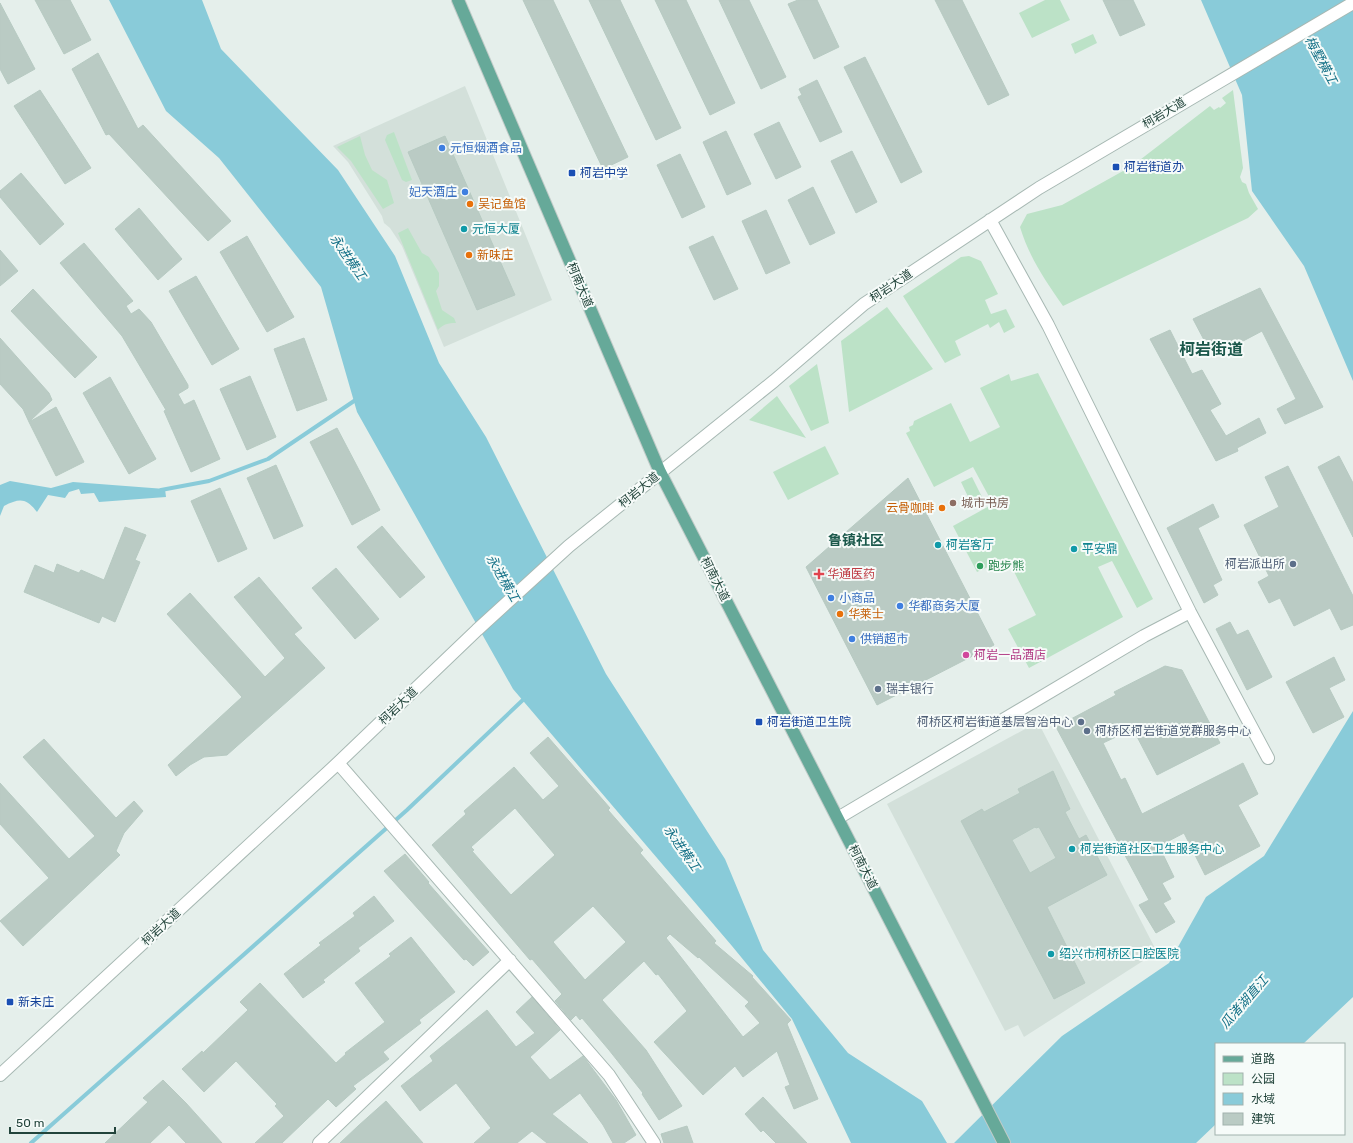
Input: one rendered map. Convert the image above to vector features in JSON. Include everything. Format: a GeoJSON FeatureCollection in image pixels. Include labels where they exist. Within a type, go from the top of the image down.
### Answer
{"type":"FeatureCollection","features":[{"type":"Feature","properties":{"kind":"main road","name":"柯南大道"},"geometry":{"type":"LineString","coordinates":[[458,0],[660,472],[1004,1143]]}},
{"type":"Feature","properties":{"kind":"street","name":"柯岩大道"},"geometry":{"type":"LineString","coordinates":[[0,1075],[338,763],[476,630],[569,546],[774,381],[864,304],[1039,188],[1353,4]]}},
{"type":"Feature","properties":{"kind":"street"},"geometry":{"type":"LineString","coordinates":[[990,220],[1048,326],[1190,612],[1268,758]]}},
{"type":"Feature","properties":{"kind":"street"},"geometry":{"type":"LineString","coordinates":[[838,818],[1144,636],[1190,612]]}},
{"type":"Feature","properties":{"kind":"street"},"geometry":{"type":"LineString","coordinates":[[338,763],[609,1075],[654,1143]]}},
{"type":"Feature","properties":{"kind":"street"},"geometry":{"type":"LineString","coordinates":[[319,1143],[510,960]]}},
{"type":"Feature","properties":{"kind":"shaded area"},"geometry":{"type":"Polygon","coordinates":[[[465,86],[552,300],[444,347],[402,246],[390,228],[384,223],[382,216],[348,162],[333,146],[465,86]]]}},
{"type":"Feature","properties":{"kind":"shaded area"},"geometry":{"type":"Polygon","coordinates":[[[1038,722],[1157,952],[1024,1037],[1018,1025],[1005,1031],[887,804],[1038,722]]]}},
{"type":"Feature","properties":{"kind":"green space"},"geometry":{"type":"Polygon","coordinates":[[[1045,0],[1060,0],[1070,20],[1032,38],[1019,13],[1045,0]]]}},
{"type":"Feature","properties":{"kind":"green space"},"geometry":{"type":"Polygon","coordinates":[[[1093,34],[1097,43],[1075,54],[1071,44],[1093,34]]]}},
{"type":"Feature","properties":{"kind":"green space"},"geometry":{"type":"Polygon","coordinates":[[[1233,90],[1243,168],[1240,177],[1242,182],[1246,184],[1258,209],[1248,218],[1063,306],[1038,268],[1024,238],[1020,227],[1027,214],[1062,205],[1132,166],[1210,106],[1214,110],[1219,107],[1220,108],[1226,103],[1222,98],[1233,90]]]}},
{"type":"Feature","properties":{"kind":"green space"},"geometry":{"type":"Polygon","coordinates":[[[394,132],[412,180],[406,182],[402,180],[385,140],[387,135],[394,132]]]}},
{"type":"Feature","properties":{"kind":"green space"},"geometry":{"type":"Polygon","coordinates":[[[360,136],[365,155],[372,170],[387,180],[394,203],[383,209],[351,161],[337,147],[360,136]]]}},
{"type":"Feature","properties":{"kind":"green space"},"geometry":{"type":"Polygon","coordinates":[[[408,228],[422,253],[429,257],[439,273],[439,286],[436,291],[442,310],[454,318],[456,323],[446,324],[438,330],[398,233],[408,228]]]}},
{"type":"Feature","properties":{"kind":"green space"},"geometry":{"type":"Polygon","coordinates":[[[969,256],[981,261],[998,294],[985,300],[991,314],[1006,309],[1015,327],[1004,333],[999,322],[990,328],[988,324],[955,341],[961,355],[945,363],[903,296],[961,257],[969,256]]]}},
{"type":"Feature","properties":{"kind":"green space"},"geometry":{"type":"Polygon","coordinates":[[[887,307],[933,369],[849,412],[841,341],[887,307]]]}},
{"type":"Feature","properties":{"kind":"green space"},"geometry":{"type":"Polygon","coordinates":[[[817,364],[829,423],[811,431],[789,386],[817,364]]]}},
{"type":"Feature","properties":{"kind":"green space"},"geometry":{"type":"Polygon","coordinates":[[[1038,373],[1153,599],[1137,608],[1112,561],[1098,567],[1123,617],[1029,668],[1008,629],[1036,615],[1007,558],[977,572],[953,526],[993,504],[973,467],[934,487],[906,433],[910,431],[909,427],[913,425],[914,421],[951,403],[970,442],[1000,427],[980,388],[1009,374],[1011,381],[1038,373]]]}},
{"type":"Feature","properties":{"kind":"green space"},"geometry":{"type":"Polygon","coordinates":[[[777,396],[806,438],[749,420],[777,396]]]}},
{"type":"Feature","properties":{"kind":"green space"},"geometry":{"type":"Polygon","coordinates":[[[825,446],[839,474],[788,500],[773,472],[825,446]]]}},
{"type":"Feature","properties":{"kind":"green space"},"geometry":{"type":"Polygon","coordinates":[[[972,477],[984,501],[973,507],[961,482],[972,477]]]}},
{"type":"Feature","properties":{"kind":"water","name":"永进横江"},"geometry":{"type":"Polygon","coordinates":[[[109,0],[202,0],[221,49],[338,170],[395,256],[439,363],[486,437],[606,674],[725,859],[763,950],[848,1053],[922,1101],[947,1143],[851,1143],[792,1019],[732,946],[513,689],[357,412],[321,287],[219,158],[166,111],[109,0]]]}},
{"type":"Feature","properties":{"kind":"water","name":"梅墅横江"},"geometry":{"type":"Polygon","coordinates":[[[1201,0],[1353,0],[1353,381],[1304,266],[1252,191],[1242,95],[1201,0]]]}},
{"type":"Feature","properties":{"kind":"water"},"geometry":{"type":"Polygon","coordinates":[[[10,481],[51,488],[73,482],[165,489],[166,497],[99,502],[94,493],[81,494],[79,489],[69,492],[65,498],[48,495],[37,512],[26,502],[14,502],[4,506],[0,516],[0,485],[10,481]]]}},
{"type":"Feature","properties":{"kind":"water","name":"瓜渚湖直江"},"geometry":{"type":"Polygon","coordinates":[[[1353,711],[1353,997],[1304,1043],[1215,1043],[1215,1125],[1196,1143],[954,1143],[1062,1036],[1169,963],[1206,897],[1264,856],[1353,711]]]}},
{"type":"Feature","properties":{"kind":"building"},"geometry":{"type":"Polygon","coordinates":[[[35,0],[70,0],[91,40],[64,54],[35,0]]]}},
{"type":"Feature","properties":{"kind":"building"},"geometry":{"type":"Polygon","coordinates":[[[523,0],[553,0],[628,157],[603,169],[523,0]]]}},
{"type":"Feature","properties":{"kind":"building"},"geometry":{"type":"Polygon","coordinates":[[[589,0],[620,0],[681,128],[656,140],[589,0]]]}},
{"type":"Feature","properties":{"kind":"building"},"geometry":{"type":"Polygon","coordinates":[[[655,0],[686,0],[735,103],[710,115],[655,0]]]}},
{"type":"Feature","properties":{"kind":"building"},"geometry":{"type":"Polygon","coordinates":[[[719,0],[749,0],[786,77],[761,89],[719,0]]]}},
{"type":"Feature","properties":{"kind":"building"},"geometry":{"type":"Polygon","coordinates":[[[798,0],[817,0],[839,47],[814,59],[788,4],[798,0]]]}},
{"type":"Feature","properties":{"kind":"building"},"geometry":{"type":"Polygon","coordinates":[[[935,0],[962,0],[1009,95],[988,105],[935,0]]]}},
{"type":"Feature","properties":{"kind":"building"},"geometry":{"type":"Polygon","coordinates":[[[1103,0],[1133,0],[1145,25],[1120,36],[1103,0]]]}},
{"type":"Feature","properties":{"kind":"building"},"geometry":{"type":"Polygon","coordinates":[[[0,3],[35,69],[8,84],[0,69],[0,3]]]}},
{"type":"Feature","properties":{"kind":"building"},"geometry":{"type":"Polygon","coordinates":[[[98,53],[138,129],[143,125],[231,221],[208,241],[109,134],[106,135],[72,69],[98,53]]]}},
{"type":"Feature","properties":{"kind":"building"},"geometry":{"type":"Polygon","coordinates":[[[865,57],[922,172],[901,183],[844,67],[865,57]]]}},
{"type":"Feature","properties":{"kind":"building"},"geometry":{"type":"Polygon","coordinates":[[[817,80],[842,132],[820,142],[798,97],[802,95],[799,89],[817,80]]]}},
{"type":"Feature","properties":{"kind":"building"},"geometry":{"type":"Polygon","coordinates":[[[40,90],[91,168],[65,184],[14,106],[40,90]]]}},
{"type":"Feature","properties":{"kind":"building"},"geometry":{"type":"Polygon","coordinates":[[[779,122],[801,167],[776,179],[754,134],[779,122]]]}},
{"type":"Feature","properties":{"kind":"building"},"geometry":{"type":"Polygon","coordinates":[[[726,131],[751,184],[727,195],[703,142],[726,131]]]}},
{"type":"Feature","properties":{"kind":"building","name":"元恒大厦"},"geometry":{"type":"Polygon","coordinates":[[[445,136],[515,295],[477,310],[408,152],[445,136]]]}},
{"type":"Feature","properties":{"kind":"building"},"geometry":{"type":"Polygon","coordinates":[[[852,151],[877,202],[856,213],[831,161],[852,151]]]}},
{"type":"Feature","properties":{"kind":"building"},"geometry":{"type":"Polygon","coordinates":[[[680,154],[705,207],[682,218],[657,165],[680,154]]]}},
{"type":"Feature","properties":{"kind":"building"},"geometry":{"type":"Polygon","coordinates":[[[21,173],[64,224],[40,245],[0,197],[0,191],[21,173]]]}},
{"type":"Feature","properties":{"kind":"building"},"geometry":{"type":"Polygon","coordinates":[[[813,187],[835,233],[810,245],[788,200],[813,187]]]}},
{"type":"Feature","properties":{"kind":"building"},"geometry":{"type":"Polygon","coordinates":[[[139,208],[182,259],[158,280],[115,229],[139,208]]]}},
{"type":"Feature","properties":{"kind":"building"},"geometry":{"type":"Polygon","coordinates":[[[766,210],[790,263],[766,274],[742,221],[766,210]]]}},
{"type":"Feature","properties":{"kind":"building"},"geometry":{"type":"Polygon","coordinates":[[[247,236],[294,317],[267,332],[220,252],[247,236]]]}},
{"type":"Feature","properties":{"kind":"building"},"geometry":{"type":"Polygon","coordinates":[[[713,236],[738,289],[714,300],[689,247],[713,236]]]}},
{"type":"Feature","properties":{"kind":"building"},"geometry":{"type":"Polygon","coordinates":[[[84,243],[133,301],[126,306],[131,314],[139,309],[151,322],[188,385],[188,388],[178,394],[184,405],[194,400],[220,459],[191,472],[164,411],[166,410],[122,336],[60,263],[84,243]]]}},
{"type":"Feature","properties":{"kind":"building"},"geometry":{"type":"Polygon","coordinates":[[[0,250],[18,271],[0,286],[0,250]]]}},
{"type":"Feature","properties":{"kind":"building"},"geometry":{"type":"Polygon","coordinates":[[[196,276],[239,349],[212,365],[169,291],[196,276]]]}},
{"type":"Feature","properties":{"kind":"building"},"geometry":{"type":"Polygon","coordinates":[[[1260,288],[1323,407],[1285,424],[1277,409],[1296,399],[1262,331],[1213,357],[1193,319],[1260,288]]]}},
{"type":"Feature","properties":{"kind":"building"},"geometry":{"type":"Polygon","coordinates":[[[33,289],[97,357],[75,378],[11,311],[33,289]]]}},
{"type":"Feature","properties":{"kind":"building"},"geometry":{"type":"Polygon","coordinates":[[[1170,330],[1192,374],[1202,370],[1221,404],[1210,410],[1226,436],[1259,418],[1266,433],[1237,448],[1238,451],[1216,461],[1150,339],[1170,330]]]}},
{"type":"Feature","properties":{"kind":"building"},"geometry":{"type":"Polygon","coordinates":[[[0,338],[49,393],[52,400],[29,422],[23,409],[0,384],[0,338]]]}},
{"type":"Feature","properties":{"kind":"building"},"geometry":{"type":"Polygon","coordinates":[[[304,338],[327,400],[297,411],[274,349],[304,338]]]}},
{"type":"Feature","properties":{"kind":"building"},"geometry":{"type":"Polygon","coordinates":[[[250,376],[276,437],[247,450],[220,389],[250,376]]]}},
{"type":"Feature","properties":{"kind":"building"},"geometry":{"type":"Polygon","coordinates":[[[110,377],[156,459],[129,474],[83,393],[110,377]]]}},
{"type":"Feature","properties":{"kind":"building"},"geometry":{"type":"Polygon","coordinates":[[[56,407],[84,462],[56,476],[29,422],[56,407]]]}},
{"type":"Feature","properties":{"kind":"building"},"geometry":{"type":"Polygon","coordinates":[[[337,428],[380,510],[352,525],[310,442],[337,428]]]}},
{"type":"Feature","properties":{"kind":"building"},"geometry":{"type":"Polygon","coordinates":[[[1339,456],[1353,483],[1353,537],[1318,467],[1339,456]]]}},
{"type":"Feature","properties":{"kind":"building"},"geometry":{"type":"Polygon","coordinates":[[[276,465],[303,526],[274,539],[247,478],[276,465]]]}},
{"type":"Feature","properties":{"kind":"building"},"geometry":{"type":"Polygon","coordinates":[[[1288,466],[1353,596],[1353,625],[1341,630],[1330,608],[1294,626],[1280,598],[1269,603],[1258,582],[1269,576],[1244,525],[1279,507],[1265,477],[1288,466]]]}},
{"type":"Feature","properties":{"kind":"building","name":"华都商务大厦"},"geometry":{"type":"Polygon","coordinates":[[[908,478],[994,645],[877,705],[806,567],[908,478]]]}},
{"type":"Feature","properties":{"kind":"building"},"geometry":{"type":"Polygon","coordinates":[[[220,488],[247,549],[218,562],[191,501],[220,488]]]}},
{"type":"Feature","properties":{"kind":"building"},"geometry":{"type":"Polygon","coordinates":[[[1213,504],[1219,517],[1198,528],[1222,580],[1213,585],[1218,595],[1204,603],[1167,528],[1213,504]]]}},
{"type":"Feature","properties":{"kind":"building"},"geometry":{"type":"Polygon","coordinates":[[[382,526],[425,577],[400,598],[357,547],[382,526]]]}},
{"type":"Feature","properties":{"kind":"building"},"geometry":{"type":"Polygon","coordinates":[[[125,527],[146,535],[135,560],[140,562],[115,622],[102,616],[99,623],[24,592],[35,565],[54,573],[57,564],[79,573],[81,570],[104,580],[125,527]]]}},
{"type":"Feature","properties":{"kind":"building"},"geometry":{"type":"Polygon","coordinates":[[[336,568],[379,619],[355,639],[312,588],[336,568]]]}},
{"type":"Feature","properties":{"kind":"building"},"geometry":{"type":"Polygon","coordinates":[[[259,577],[302,628],[294,634],[325,668],[227,755],[204,757],[190,765],[176,776],[168,765],[242,697],[167,614],[190,593],[265,677],[285,658],[234,597],[259,577]]]}},
{"type":"Feature","properties":{"kind":"building"},"geometry":{"type":"Polygon","coordinates":[[[1230,622],[1237,635],[1248,630],[1272,677],[1247,690],[1216,629],[1230,622]]]}},
{"type":"Feature","properties":{"kind":"building"},"geometry":{"type":"Polygon","coordinates":[[[1334,657],[1345,680],[1329,688],[1344,717],[1313,733],[1286,682],[1334,657]]]}},
{"type":"Feature","properties":{"kind":"building"},"geometry":{"type":"Polygon","coordinates":[[[1165,666],[1182,670],[1220,743],[1157,775],[1133,729],[1103,743],[1121,780],[1125,778],[1142,814],[1243,763],[1258,794],[1238,805],[1260,846],[1205,875],[1184,833],[1159,846],[1174,877],[1162,883],[1171,899],[1163,903],[1175,922],[1156,933],[1139,905],[1149,900],[1056,727],[1116,695],[1114,692],[1165,666]]]}},
{"type":"Feature","properties":{"kind":"building"},"geometry":{"type":"Polygon","coordinates":[[[548,737],[610,808],[608,810],[643,850],[640,853],[716,941],[714,943],[753,976],[752,977],[791,1020],[787,1024],[818,1099],[794,1109],[785,1087],[790,1085],[777,1051],[743,1077],[735,1066],[703,1095],[654,1042],[687,1011],[658,974],[656,975],[644,961],[602,1000],[646,1050],[682,1106],[659,1120],[642,1094],[643,1093],[582,1018],[580,1020],[576,1015],[571,1020],[555,1001],[562,994],[532,959],[530,960],[432,845],[466,814],[464,811],[514,767],[543,800],[559,786],[530,753],[548,737]],[[515,808],[471,847],[474,850],[472,851],[511,895],[555,855],[515,808]],[[593,906],[553,942],[585,980],[626,942],[593,906]],[[670,934],[666,938],[743,1037],[760,1023],[745,1006],[749,1002],[699,957],[698,958],[670,934]]]}},
{"type":"Feature","properties":{"kind":"building"},"geometry":{"type":"Polygon","coordinates":[[[44,739],[116,818],[134,801],[143,811],[124,833],[116,851],[120,855],[23,946],[0,921],[49,878],[0,824],[0,783],[69,859],[95,836],[23,757],[44,739]]]}},
{"type":"Feature","properties":{"kind":"building","name":"柯岩街道社区卫生服务中心"},"geometry":{"type":"Polygon","coordinates":[[[1053,771],[1070,809],[1065,812],[1079,839],[1086,835],[1107,875],[1047,907],[1085,983],[1054,999],[961,821],[982,809],[984,812],[1020,793],[1018,789],[1053,771]],[[1035,827],[1012,840],[1030,873],[1056,858],[1039,827],[1035,827]]]}},
{"type":"Feature","properties":{"kind":"building"},"geometry":{"type":"Polygon","coordinates":[[[405,854],[429,882],[428,883],[489,952],[473,966],[466,959],[464,960],[384,871],[405,854]]]}},
{"type":"Feature","properties":{"kind":"building"},"geometry":{"type":"Polygon","coordinates":[[[374,896],[394,921],[358,948],[360,951],[323,980],[325,982],[303,998],[284,974],[321,945],[319,943],[355,916],[353,913],[374,896]]]}},
{"type":"Feature","properties":{"kind":"building"},"geometry":{"type":"Polygon","coordinates":[[[411,937],[455,992],[419,1020],[421,1023],[383,1052],[389,1059],[353,1086],[356,1089],[336,1107],[328,1099],[282,1143],[255,1143],[284,1116],[275,1106],[277,1104],[236,1061],[204,1092],[182,1069],[202,1051],[203,1053],[248,1010],[240,1002],[260,983],[336,1063],[346,1054],[345,1053],[385,1022],[355,983],[391,956],[389,954],[411,937]]]}},
{"type":"Feature","properties":{"kind":"building"},"geometry":{"type":"Polygon","coordinates":[[[532,997],[560,1030],[530,1057],[550,1080],[583,1056],[616,1100],[636,1135],[624,1143],[613,1143],[603,1125],[580,1093],[552,1114],[588,1143],[547,1143],[532,1131],[517,1143],[474,1143],[491,1128],[456,1083],[420,1111],[401,1086],[433,1061],[430,1056],[487,1010],[516,1047],[535,1033],[516,1012],[532,997]]]}},
{"type":"Feature","properties":{"kind":"building"},"geometry":{"type":"Polygon","coordinates":[[[163,1080],[222,1143],[186,1143],[169,1125],[150,1143],[105,1143],[148,1102],[143,1098],[163,1080]]]}},
{"type":"Feature","properties":{"kind":"building"},"geometry":{"type":"Polygon","coordinates":[[[763,1097],[807,1143],[776,1143],[763,1130],[761,1132],[745,1114],[763,1097]]]}},
{"type":"Feature","properties":{"kind":"building"},"geometry":{"type":"Polygon","coordinates":[[[386,1101],[423,1143],[340,1143],[358,1126],[386,1101]]]}},
{"type":"Feature","properties":{"kind":"building"},"geometry":{"type":"Polygon","coordinates":[[[687,1126],[693,1143],[664,1143],[661,1134],[687,1126]]]}},
{"type":"Feature","properties":{"kind":"waterway"},"geometry":{"type":"LineString","coordinates":[[161,490],[209,481],[268,459],[357,399]]}},
{"type":"Feature","properties":{"kind":"waterway"},"geometry":{"type":"LineString","coordinates":[[31,1143],[407,810],[526,697]]}},
{"type":"Feature","properties":{"kind":"place","name":"元恒烟酒食品"},"geometry":{"type":"Point","coordinates":[442,148]}},
{"type":"Feature","properties":{"kind":"place","name":"柯岩街道办"},"geometry":{"type":"Point","coordinates":[1116,167]}},
{"type":"Feature","properties":{"kind":"place","name":"柯岩中学"},"geometry":{"type":"Point","coordinates":[572,173]}},
{"type":"Feature","properties":{"kind":"place","name":"妃天酒庄"},"geometry":{"type":"Point","coordinates":[465,192]}},
{"type":"Feature","properties":{"kind":"place","name":"吴记鱼馆"},"geometry":{"type":"Point","coordinates":[470,204]}},
{"type":"Feature","properties":{"kind":"place","name":"元恒大厦"},"geometry":{"type":"Point","coordinates":[464,229]}},
{"type":"Feature","properties":{"kind":"place","name":"新味庄"},"geometry":{"type":"Point","coordinates":[469,255]}},
{"type":"Feature","properties":{"kind":"place","name":"城市书房"},"geometry":{"type":"Point","coordinates":[953,503]}},
{"type":"Feature","properties":{"kind":"place","name":"云骨咖啡"},"geometry":{"type":"Point","coordinates":[942,508]}},
{"type":"Feature","properties":{"kind":"place","name":"柯岩客厅"},"geometry":{"type":"Point","coordinates":[938,545]}},
{"type":"Feature","properties":{"kind":"place","name":"平安鼎"},"geometry":{"type":"Point","coordinates":[1074,549]}},
{"type":"Feature","properties":{"kind":"place","name":"柯岩派出所"},"geometry":{"type":"Point","coordinates":[1293,564]}},
{"type":"Feature","properties":{"kind":"place","name":"跑步熊"},"geometry":{"type":"Point","coordinates":[980,566]}},
{"type":"Feature","properties":{"kind":"place","name":"华通医药"},"geometry":{"type":"Point","coordinates":[819,574]}},
{"type":"Feature","properties":{"kind":"place","name":"小商品"},"geometry":{"type":"Point","coordinates":[831,598]}},
{"type":"Feature","properties":{"kind":"place","name":"华都商务大厦"},"geometry":{"type":"Point","coordinates":[900,606]}},
{"type":"Feature","properties":{"kind":"place","name":"华莱士"},"geometry":{"type":"Point","coordinates":[840,614]}},
{"type":"Feature","properties":{"kind":"place","name":"供销超市"},"geometry":{"type":"Point","coordinates":[852,639]}},
{"type":"Feature","properties":{"kind":"place","name":"柯岩一品酒店"},"geometry":{"type":"Point","coordinates":[966,655]}},
{"type":"Feature","properties":{"kind":"place","name":"瑞丰银行"},"geometry":{"type":"Point","coordinates":[878,689]}},
{"type":"Feature","properties":{"kind":"place","name":"柯岩街道卫生院"},"geometry":{"type":"Point","coordinates":[759,722]}},
{"type":"Feature","properties":{"kind":"place","name":"柯桥区柯岩街道基层智治中心"},"geometry":{"type":"Point","coordinates":[1081,722]}},
{"type":"Feature","properties":{"kind":"place","name":"柯桥区柯岩街道党群服务中心"},"geometry":{"type":"Point","coordinates":[1087,731]}},
{"type":"Feature","properties":{"kind":"place","name":"柯岩街道社区卫生服务中心"},"geometry":{"type":"Point","coordinates":[1072,849]}},
{"type":"Feature","properties":{"kind":"place","name":"绍兴市柯桥区口腔医院"},"geometry":{"type":"Point","coordinates":[1051,954]}},
{"type":"Feature","properties":{"kind":"place","name":"新未庄"},"geometry":{"type":"Point","coordinates":[10,1002]}},
{"type":"Feature","properties":{"kind":"district","name":"柯岩街道"},"geometry":{"type":"Point","coordinates":[1211,349]}},
{"type":"Feature","properties":{"kind":"district","name":"鲁镇社区"},"geometry":{"type":"Point","coordinates":[856,540]}}]}
